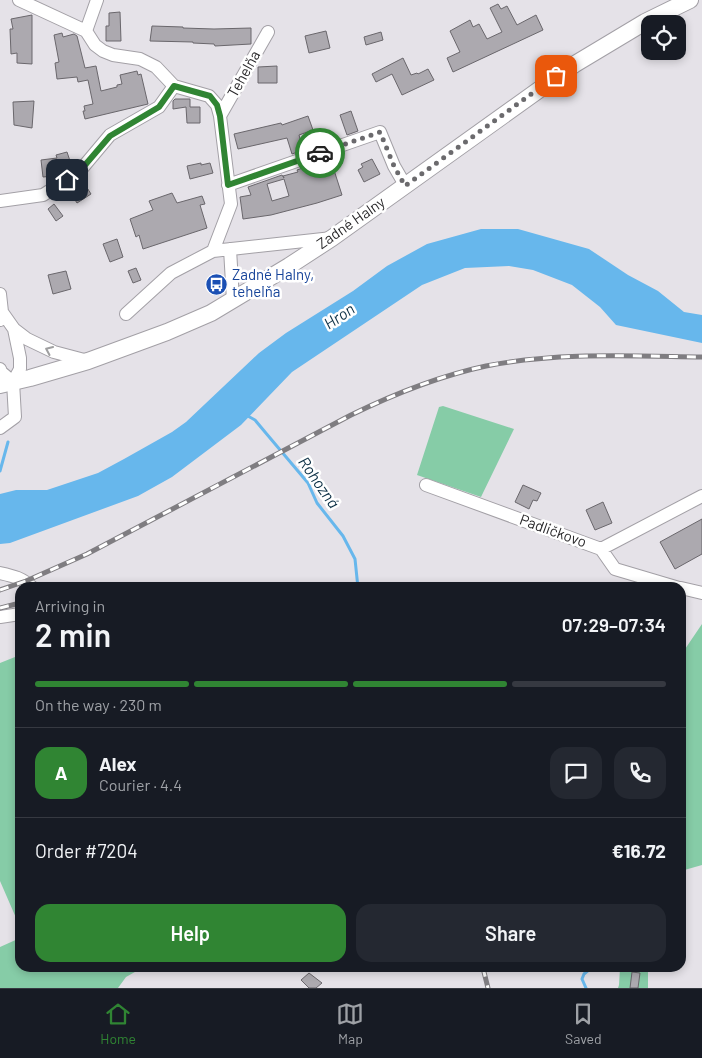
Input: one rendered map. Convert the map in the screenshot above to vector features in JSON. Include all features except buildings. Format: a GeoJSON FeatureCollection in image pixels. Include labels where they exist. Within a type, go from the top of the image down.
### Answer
{"type":"FeatureCollection","features":[{"type":"Feature","properties":{"kind":"main road","name":"Zadné Halny"},"geometry":{"type":"LineString","coordinates":[[7,384],[88,361],[167,332],[211,313],[332,238],[575,64],[624,33],[690,0]]}},
{"type":"Feature","properties":{"kind":"street"},"geometry":{"type":"LineString","coordinates":[[0,201],[43,195],[79,172],[110,136],[159,107],[174,86],[156,67],[140,59],[113,55],[103,51],[95,45],[86,31],[19,0]]}},
{"type":"Feature","properties":{"kind":"street"},"geometry":{"type":"LineString","coordinates":[[86,31],[97,0]]}},
{"type":"Feature","properties":{"kind":"street","name":"Tehelňa"},"geometry":{"type":"LineString","coordinates":[[220,116],[268,32]]}},
{"type":"Feature","properties":{"kind":"street","name":"Tehelňa"},"geometry":{"type":"LineString","coordinates":[[174,86],[210,96],[217,105],[220,116],[231,204],[214,252]]}},
{"type":"Feature","properties":{"kind":"street"},"geometry":{"type":"LineString","coordinates":[[228,185],[380,132],[394,166],[405,186]]}},
{"type":"Feature","properties":{"kind":"street"},"geometry":{"type":"LineString","coordinates":[[126,314],[171,273],[214,252],[332,238]]}},
{"type":"Feature","properties":{"kind":"street"},"geometry":{"type":"LineString","coordinates":[[230,250],[233,300]]}},
{"type":"Feature","properties":{"kind":"street"},"geometry":{"type":"LineString","coordinates":[[0,294],[1,316],[27,339],[54,352],[88,361]]}},
{"type":"Feature","properties":{"kind":"street"},"geometry":{"type":"LineString","coordinates":[[7,384],[20,369],[20,358],[14,329]]}},
{"type":"Feature","properties":{"kind":"street"},"geometry":{"type":"LineString","coordinates":[[0,369],[7,384],[14,417],[0,428]]}},
{"type":"Feature","properties":{"kind":"street","name":"Padličkovo"},"geometry":{"type":"LineString","coordinates":[[426,485],[601,548],[702,496]]}},
{"type":"Feature","properties":{"kind":"street"},"geometry":{"type":"LineString","coordinates":[[601,548],[614,570],[658,582]]}},
{"type":"Feature","properties":{"kind":"street"},"geometry":{"type":"LineString","coordinates":[[0,574],[14,576],[27,582]]}},
{"type":"Feature","properties":{"kind":"street"},"geometry":{"type":"LineString","coordinates":[[686,589],[702,593]]}},
{"type":"Feature","properties":{"kind":"street"},"geometry":{"type":"LineString","coordinates":[[0,618],[15,615]]}},
{"type":"Feature","properties":{"kind":"green space"},"geometry":{"type":"Polygon","coordinates":[[[443,406],[514,429],[481,497],[417,475],[439,407],[443,406]]]}},
{"type":"Feature","properties":{"kind":"green space"},"geometry":{"type":"Polygon","coordinates":[[[702,624],[702,865],[686,870],[686,648],[702,624]]]}},
{"type":"Feature","properties":{"kind":"green space"},"geometry":{"type":"Polygon","coordinates":[[[15,657],[15,916],[0,881],[0,663],[15,657]]]}},
{"type":"Feature","properties":{"kind":"green space"},"geometry":{"type":"Polygon","coordinates":[[[15,940],[15,972],[135,972],[126,977],[118,988],[0,988],[0,947],[15,940]]]}},
{"type":"Feature","properties":{"kind":"green space"},"geometry":{"type":"Polygon","coordinates":[[[620,972],[648,972],[648,988],[618,988],[620,972]]]}},
{"type":"Feature","properties":{"kind":"water","name":"Hron"},"geometry":{"type":"Polygon","coordinates":[[[481,229],[518,229],[589,249],[628,275],[658,291],[684,312],[702,315],[702,343],[616,325],[600,307],[572,285],[533,270],[509,266],[465,268],[422,285],[292,372],[241,425],[172,477],[138,496],[10,543],[0,544],[0,494],[16,490],[47,490],[98,473],[124,459],[186,422],[259,353],[286,333],[353,291],[387,266],[427,244],[481,229]]]}},
{"type":"Feature","properties":{"kind":"waterway","name":"Rohozná"},"geometry":{"type":"LineString","coordinates":[[246,415],[255,420],[308,483],[317,503],[343,536],[355,559],[357,582]]}},
{"type":"Feature","properties":{"kind":"waterway"},"geometry":{"type":"LineString","coordinates":[[0,471],[8,442]]}},
{"type":"Feature","properties":{"kind":"waterway","name":"Rohozná"},"geometry":{"type":"LineString","coordinates":[[586,972],[582,979],[586,988]]}},
{"type":"Feature","properties":{"kind":"railway"},"geometry":{"type":"LineString","coordinates":[[23,582],[87,554],[351,415],[434,380],[486,366],[540,359],[594,356],[702,357]]}},
{"type":"Feature","properties":{"kind":"railway"},"geometry":{"type":"LineString","coordinates":[[0,590],[15,585]]}},
{"type":"Feature","properties":{"kind":"railway"},"geometry":{"type":"LineString","coordinates":[[0,608],[15,604]]}},
{"type":"Feature","properties":{"kind":"railway"},"geometry":{"type":"LineString","coordinates":[[484,972],[488,988]]}},
{"type":"Feature","properties":{"kind":"way so far"},"geometry":{"type":"LineString","coordinates":[[320,153],[380,132],[394,166],[405,186],[556,76]]}},
{"type":"Feature","properties":{"kind":"place","name":"Zadné Halny, tehelňa"},"geometry":{"type":"Point","coordinates":[216,284]}},
{"type":"Feature","properties":{"kind":"route"},"geometry":{"type":"LineString","coordinates":[[67,180],[79,172],[110,136],[159,107],[174,86],[210,96],[217,105],[228,185],[320,153]]}}]}
